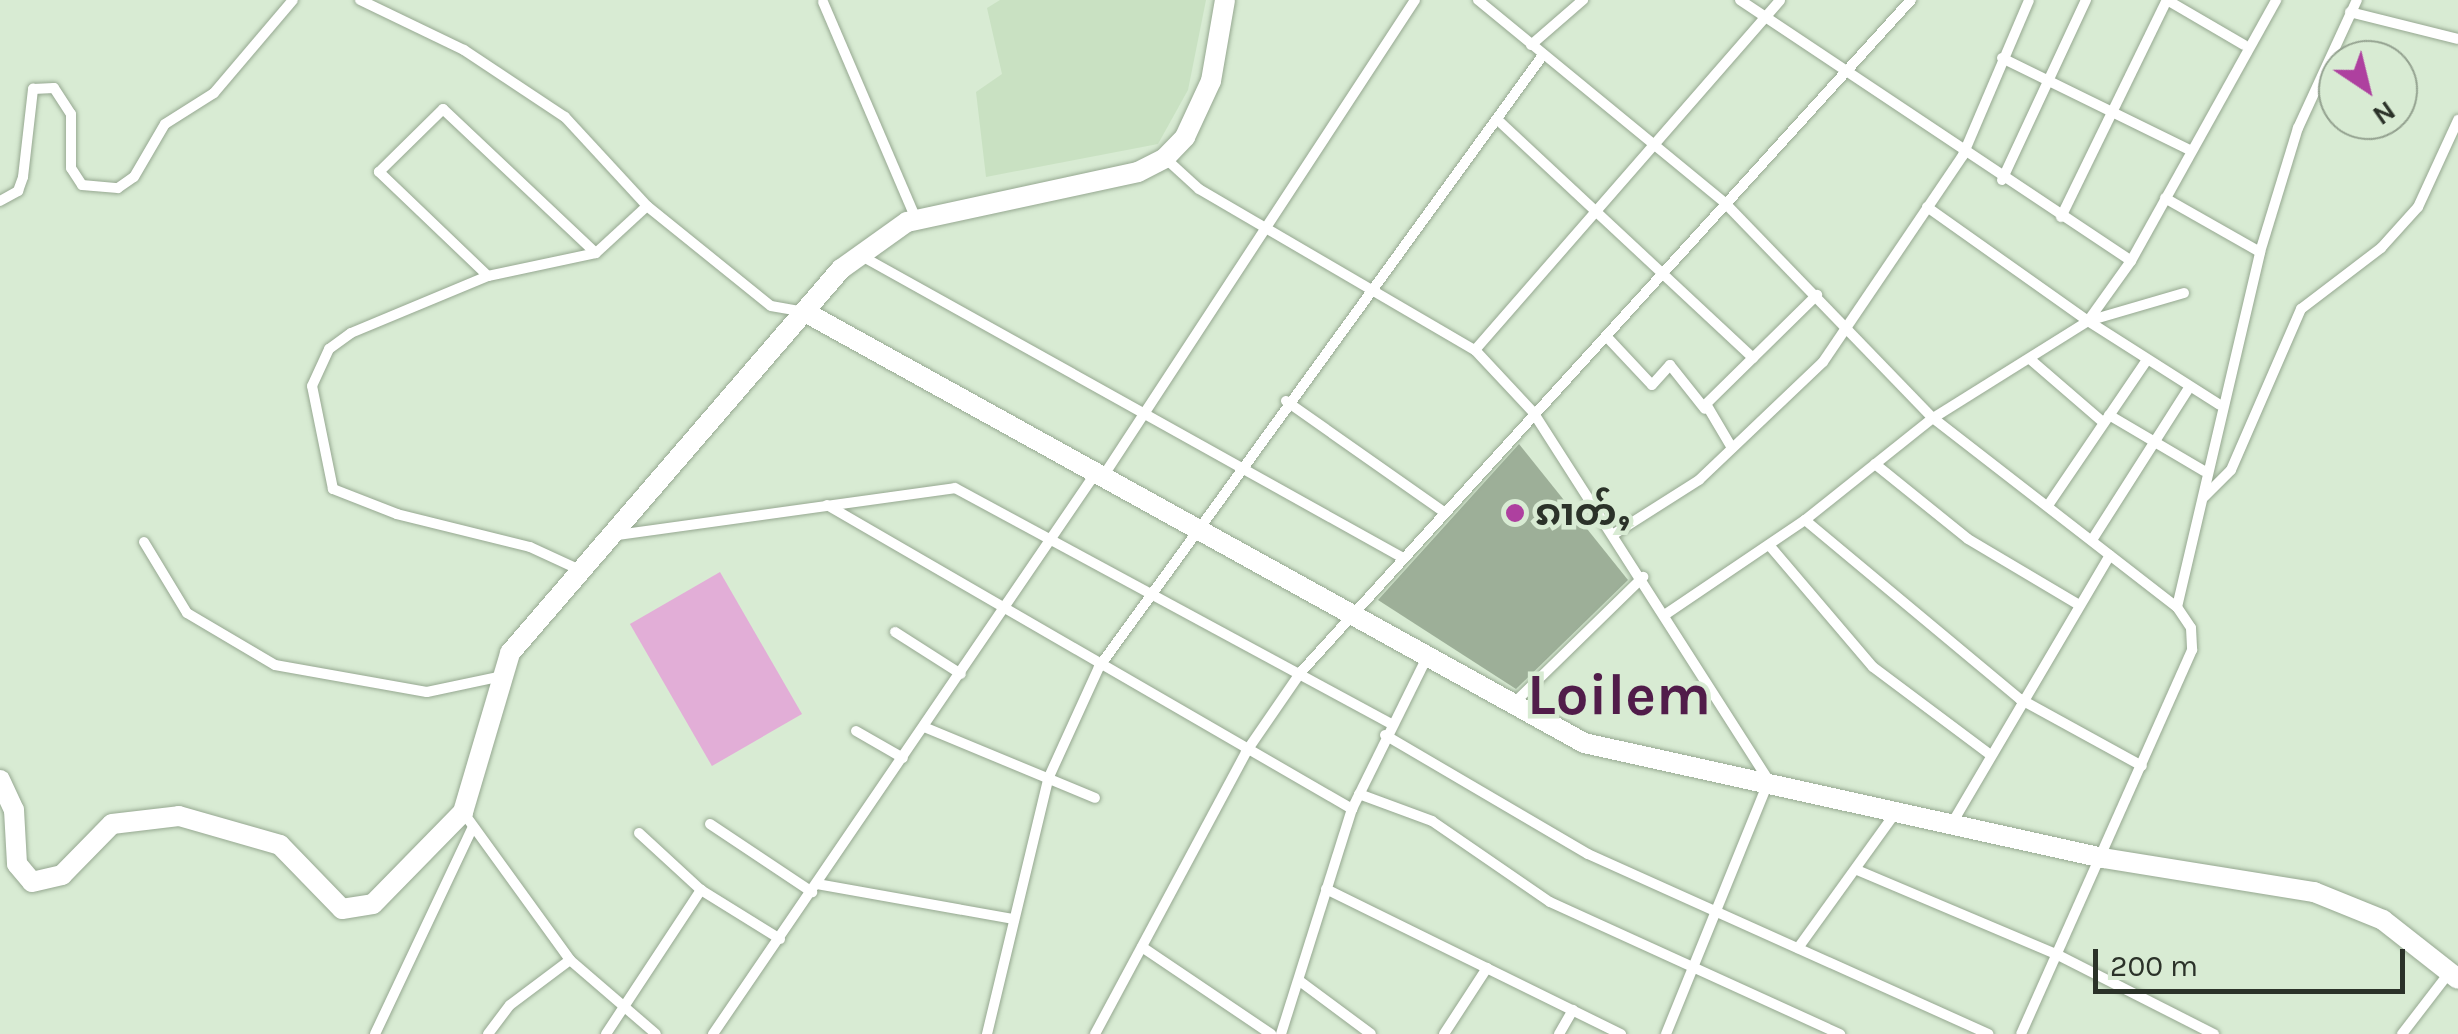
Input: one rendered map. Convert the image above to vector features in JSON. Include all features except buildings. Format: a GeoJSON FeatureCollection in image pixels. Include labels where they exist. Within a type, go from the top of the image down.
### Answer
{"type":"FeatureCollection","features":[{"type":"Feature","properties":{"kind":"highway"},"geometry":{"type":"LineString","coordinates":[[0,780],[12,797],[17,864],[32,882],[62,875],[112,824],[178,816],[273,841],[342,909],[373,904],[468,820],[498,677],[581,570],[858,254],[916,219],[1138,172],[1164,158],[1185,137],[1211,82],[1226,0]]}},
{"type":"Feature","properties":{"kind":"highway"},"geometry":{"type":"LineString","coordinates":[[804,312],[1511,707],[1639,762],[2104,858],[2338,900],[2383,920],[2454,976]]}},
{"type":"Feature","properties":{"kind":"street"},"geometry":{"type":"LineString","coordinates":[[0,201],[18,191],[23,176],[34,89],[54,88],[71,114],[71,168],[82,185],[94,192],[118,188],[134,177],[165,124],[214,93],[293,0]]}},
{"type":"Feature","properties":{"kind":"street"},"geometry":{"type":"LineString","coordinates":[[360,0],[464,50],[565,117],[647,206],[771,306],[804,312]]}},
{"type":"Feature","properties":{"kind":"street"},"geometry":{"type":"LineString","coordinates":[[713,1034],[1145,410],[1416,0]]}},
{"type":"Feature","properties":{"kind":"street"},"geometry":{"type":"LineString","coordinates":[[1478,0],[1659,144],[1726,204],[1933,418],[2049,504],[2176,607],[2191,628],[2192,650],[2104,858],[2021,1034]]}},
{"type":"Feature","properties":{"kind":"street"},"geometry":{"type":"LineString","coordinates":[[1531,45],[1583,0]]}},
{"type":"Feature","properties":{"kind":"street"},"geometry":{"type":"LineString","coordinates":[[1740,0],[1963,155],[2130,261]]}},
{"type":"Feature","properties":{"kind":"street"},"geometry":{"type":"LineString","coordinates":[[1475,350],[1659,144],[1780,0]]}},
{"type":"Feature","properties":{"kind":"street"},"geometry":{"type":"LineString","coordinates":[[1095,1034],[1246,752],[1301,672],[1533,412],[1912,0]]}},
{"type":"Feature","properties":{"kind":"street"},"geometry":{"type":"LineString","coordinates":[[1614,534],[1699,480],[1823,362],[1963,155],[2029,0]]}},
{"type":"Feature","properties":{"kind":"street"},"geometry":{"type":"LineString","coordinates":[[2002,180],[2086,0]]}},
{"type":"Feature","properties":{"kind":"street"},"geometry":{"type":"LineString","coordinates":[[2061,218],[2167,0],[2244,45]]}},
{"type":"Feature","properties":{"kind":"street"},"geometry":{"type":"LineString","coordinates":[[2088,320],[2130,261],[2244,45],[2276,0]]}},
{"type":"Feature","properties":{"kind":"street"},"geometry":{"type":"LineString","coordinates":[[2176,607],[2204,497],[2204,471],[2260,252],[2298,128],[2357,0]]}},
{"type":"Feature","properties":{"kind":"street"},"geometry":{"type":"LineString","coordinates":[[823,2],[916,219]]}},
{"type":"Feature","properties":{"kind":"street"},"geometry":{"type":"LineString","coordinates":[[2350,12],[2458,39]]}},
{"type":"Feature","properties":{"kind":"street"},"geometry":{"type":"LineString","coordinates":[[987,1034],[1048,779],[1099,667],[1366,291],[1543,55]]}},
{"type":"Feature","properties":{"kind":"street"},"geometry":{"type":"LineString","coordinates":[[2002,58],[2190,150]]}},
{"type":"Feature","properties":{"kind":"street"},"geometry":{"type":"LineString","coordinates":[[488,276],[380,172],[442,109],[596,252]]}},
{"type":"Feature","properties":{"kind":"street"},"geometry":{"type":"LineString","coordinates":[[2204,497],[2231,470],[2301,309],[2380,248],[2418,207],[2458,120]]}},
{"type":"Feature","properties":{"kind":"street"},"geometry":{"type":"LineString","coordinates":[[1500,122],[1753,358]]}},
{"type":"Feature","properties":{"kind":"street"},"geometry":{"type":"LineString","coordinates":[[1164,158],[1266,230],[1366,291],[1475,350],[1533,412],[1666,614],[1770,789],[1666,1034]]}},
{"type":"Feature","properties":{"kind":"street"},"geometry":{"type":"LineString","coordinates":[[2165,198],[2260,252]]}},
{"type":"Feature","properties":{"kind":"street"},"geometry":{"type":"LineString","coordinates":[[581,570],[530,548],[357,502],[326,480],[312,386],[330,349],[400,309],[488,276],[596,252],[647,206]]}},
{"type":"Feature","properties":{"kind":"street"},"geometry":{"type":"LineString","coordinates":[[1926,206],[2145,363],[2220,405]]}},
{"type":"Feature","properties":{"kind":"street"},"geometry":{"type":"LineString","coordinates":[[858,254],[1145,410],[1403,558]]}},
{"type":"Feature","properties":{"kind":"street"},"geometry":{"type":"LineString","coordinates":[[1666,614],[1805,520],[1933,418],[2031,360],[2088,320],[2184,293]]}},
{"type":"Feature","properties":{"kind":"street"},"geometry":{"type":"LineString","coordinates":[[1705,409],[1817,296]]}},
{"type":"Feature","properties":{"kind":"street"},"geometry":{"type":"LineString","coordinates":[[1606,336],[1652,385],[1670,365],[1732,448]]}},
{"type":"Feature","properties":{"kind":"street"},"geometry":{"type":"LineString","coordinates":[[2031,360],[2106,419],[2158,442],[2204,471]]}},
{"type":"Feature","properties":{"kind":"street"},"geometry":{"type":"LineString","coordinates":[[2049,504],[2145,363]]}},
{"type":"Feature","properties":{"kind":"street"},"geometry":{"type":"LineString","coordinates":[[2092,540],[2189,388]]}},
{"type":"Feature","properties":{"kind":"street"},"geometry":{"type":"LineString","coordinates":[[1286,402],[1386,464],[1444,512]]}},
{"type":"Feature","properties":{"kind":"street"},"geometry":{"type":"LineString","coordinates":[[1876,464],[1968,538],[2079,605]]}},
{"type":"Feature","properties":{"kind":"street"},"geometry":{"type":"LineString","coordinates":[[612,535],[955,488],[1390,723]]}},
{"type":"Feature","properties":{"kind":"street"},"geometry":{"type":"LineString","coordinates":[[827,505],[1009,607],[1099,667],[1352,809]]}},
{"type":"Feature","properties":{"kind":"street"},"geometry":{"type":"LineString","coordinates":[[1805,520],[2020,700],[2142,766]]}},
{"type":"Feature","properties":{"kind":"street"},"geometry":{"type":"LineString","coordinates":[[144,542],[187,613],[275,665],[427,692],[498,677]]}},
{"type":"Feature","properties":{"kind":"street"},"geometry":{"type":"LineString","coordinates":[[1769,544],[1873,668],[1988,753]]}},
{"type":"Feature","properties":{"kind":"street"},"geometry":{"type":"LineString","coordinates":[[1950,826],[1988,753],[2110,554]]}},
{"type":"Feature","properties":{"kind":"street"},"geometry":{"type":"LineString","coordinates":[[1511,707],[1642,578]]}},
{"type":"Feature","properties":{"kind":"street"},"geometry":{"type":"LineString","coordinates":[[896,632],[962,674]]}},
{"type":"Feature","properties":{"kind":"street"},"geometry":{"type":"LineString","coordinates":[[1281,1034],[1301,982],[1352,809],[1390,723],[1426,659]]}},
{"type":"Feature","properties":{"kind":"street"},"geometry":{"type":"LineString","coordinates":[[924,727],[1095,798]]}},
{"type":"Feature","properties":{"kind":"street"},"geometry":{"type":"LineString","coordinates":[[856,731],[904,758]]}},
{"type":"Feature","properties":{"kind":"street"},"geometry":{"type":"LineString","coordinates":[[1385,735],[1588,854],[1988,1034]]}},
{"type":"Feature","properties":{"kind":"street"},"geometry":{"type":"LineString","coordinates":[[1359,794],[1432,822],[1550,902],[1840,1034]]}},
{"type":"Feature","properties":{"kind":"street"},"geometry":{"type":"LineString","coordinates":[[1798,948],[1894,815]]}},
{"type":"Feature","properties":{"kind":"street"},"geometry":{"type":"LineString","coordinates":[[468,820],[570,960],[621,1010],[656,1034]]}},
{"type":"Feature","properties":{"kind":"street"},"geometry":{"type":"LineString","coordinates":[[375,1034],[468,820]]}},
{"type":"Feature","properties":{"kind":"street"},"geometry":{"type":"LineString","coordinates":[[710,824],[815,888],[1014,919]]}},
{"type":"Feature","properties":{"kind":"street"},"geometry":{"type":"LineString","coordinates":[[639,834],[702,890],[780,939]]}},
{"type":"Feature","properties":{"kind":"street"},"geometry":{"type":"LineString","coordinates":[[1856,870],[2058,955],[2214,1034]]}},
{"type":"Feature","properties":{"kind":"street"},"geometry":{"type":"LineString","coordinates":[[1326,888],[1621,1034]]}},
{"type":"Feature","properties":{"kind":"street"},"geometry":{"type":"LineString","coordinates":[[606,1034],[702,890]]}},
{"type":"Feature","properties":{"kind":"street"},"geometry":{"type":"LineString","coordinates":[[1142,947],[1271,1034]]}},
{"type":"Feature","properties":{"kind":"street"},"geometry":{"type":"LineString","coordinates":[[488,1034],[510,1005],[570,960]]}},
{"type":"Feature","properties":{"kind":"street"},"geometry":{"type":"LineString","coordinates":[[1444,1034],[1487,968]]}},
{"type":"Feature","properties":{"kind":"street"},"geometry":{"type":"LineString","coordinates":[[2402,1034],[2454,976]]}},
{"type":"Feature","properties":{"kind":"street"},"geometry":{"type":"LineString","coordinates":[[1301,982],[1371,1034]]}},
{"type":"Feature","properties":{"kind":"street"},"geometry":{"type":"LineString","coordinates":[[1558,1034],[1572,1010]]}},
{"type":"Feature","properties":{"kind":"shaded area"},"geometry":{"type":"Polygon","coordinates":[[[1000,0],[1206,0],[1188,90],[1158,144],[986,177],[976,92],[1002,74],[987,8],[1000,0]]]}},
{"type":"Feature","properties":{"kind":"shaded area"},"geometry":{"type":"Polygon","coordinates":[[[720,572],[802,714],[712,766],[630,624],[720,572]]]}},
{"type":"Feature","properties":{"kind":"place","name":"ၵၢတ်ႇ"},"geometry":{"type":"Point","coordinates":[1515,513]}},
{"type":"Feature","properties":{"kind":"district","name":"Loilem"},"geometry":{"type":"Point","coordinates":[1619,695]}}]}
